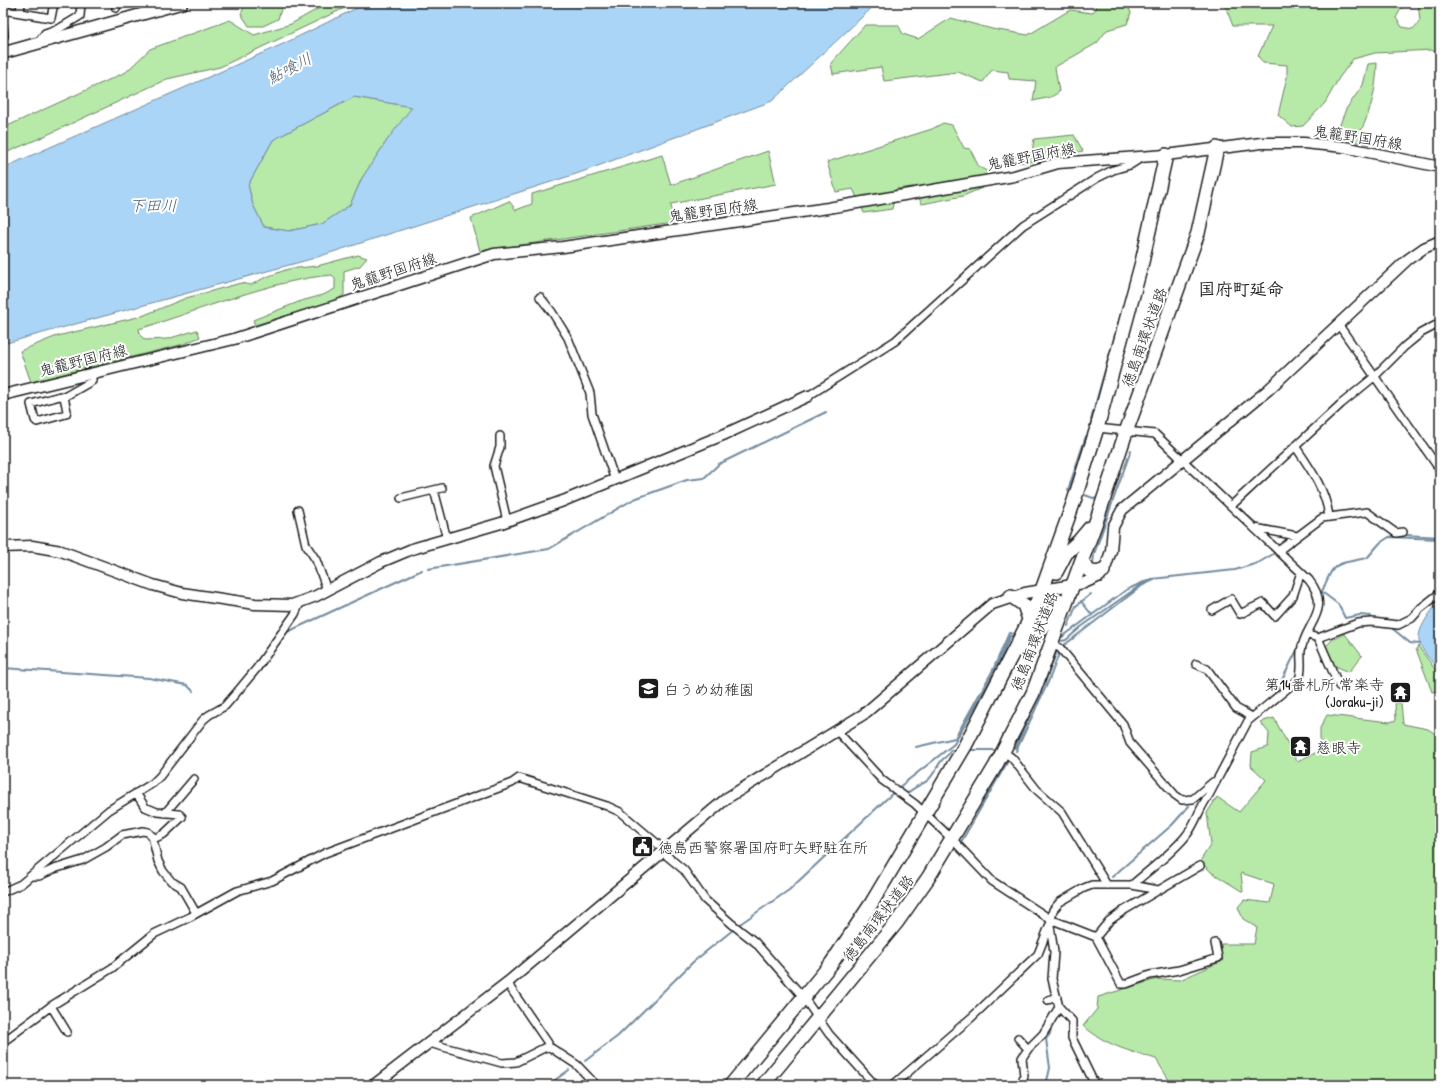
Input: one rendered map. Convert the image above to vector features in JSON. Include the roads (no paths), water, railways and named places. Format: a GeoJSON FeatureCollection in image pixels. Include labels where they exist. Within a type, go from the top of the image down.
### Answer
{"type":"FeatureCollection","features":[{"type":"Feature","properties":{"kind":"highway","name":"徳島南環状道路"},"geometry":{"type":"LineString","coordinates":[[763,1085],[897,922],[953,840],[1003,751],[1032,693],[1097,519],[1126,432],[1198,233],[1217,148]]}},
{"type":"Feature","properties":{"kind":"highway","name":"徳島南環状道路"},"geometry":{"type":"LineString","coordinates":[[731,1085],[831,964],[866,911],[965,746],[1029,619],[1042,590],[1097,428],[1142,262],[1166,155]]}},
{"type":"Feature","properties":{"kind":"highway"},"geometry":{"type":"LineString","coordinates":[[1042,590],[1055,574],[1066,553],[1079,542],[1097,519]]}},
{"type":"Feature","properties":{"kind":"highway"},"geometry":{"type":"LineString","coordinates":[[1082,560],[1090,572],[1095,574],[1103,571]]}},
{"type":"Feature","properties":{"kind":"highway"},"geometry":{"type":"LineString","coordinates":[[1010,657],[1048,620],[1059,600],[1072,585]]}},
{"type":"Feature","properties":{"kind":"highway"},"geometry":{"type":"LineString","coordinates":[[1011,596],[1024,605],[1029,619]]}},
{"type":"Feature","properties":{"kind":"main road"},"geometry":{"type":"LineString","coordinates":[[3,53],[182,3]]}},
{"type":"Feature","properties":{"kind":"street"},"geometry":{"type":"LineString","coordinates":[[20,13],[21,3]]}},
{"type":"Feature","properties":{"kind":"street"},"geometry":{"type":"LineString","coordinates":[[3,10],[51,18],[54,3]]}},
{"type":"Feature","properties":{"kind":"street"},"geometry":{"type":"LineString","coordinates":[[38,43],[45,33],[60,28],[80,16],[81,3]]}},
{"type":"Feature","properties":{"kind":"street"},"geometry":{"type":"LineString","coordinates":[[3,25],[4,36]]}},
{"type":"Feature","properties":{"kind":"street","name":"鬼籠野国府線"},"geometry":{"type":"LineString","coordinates":[[3,395],[234,339],[494,254],[563,247],[828,208],[1014,176],[1058,163],[1166,155],[1261,143],[1304,143],[1344,147],[1440,167]]}},
{"type":"Feature","properties":{"kind":"street"},"geometry":{"type":"LineString","coordinates":[[3,548],[32,546],[56,550],[153,585],[182,593],[272,606],[287,606],[300,603],[381,562],[412,549],[507,521],[615,480],[764,417],[808,396],[895,341],[1023,225],[1097,178],[1113,170],[1130,165],[1142,157]]}},
{"type":"Feature","properties":{"kind":"street"},"geometry":{"type":"LineString","coordinates":[[374,1085],[508,982],[663,850],[727,798],[864,714],[992,604],[1011,596],[1093,580],[1103,571],[1111,551],[1113,527],[1122,510],[1183,462],[1268,390],[1416,253],[1440,241]]}},
{"type":"Feature","properties":{"kind":"street"},"geometry":{"type":"LineString","coordinates":[[540,297],[552,312],[568,338],[590,394],[592,414],[615,480]]}},
{"type":"Feature","properties":{"kind":"street"},"geometry":{"type":"LineString","coordinates":[[1231,506],[1341,404],[1374,377],[1405,346],[1421,333],[1440,323]]}},
{"type":"Feature","properties":{"kind":"street"},"geometry":{"type":"LineString","coordinates":[[1338,324],[1440,470]]}},
{"type":"Feature","properties":{"kind":"street"},"geometry":{"type":"LineString","coordinates":[[64,397],[67,411],[66,414],[37,422],[35,420],[31,404],[60,396],[64,397],[92,381],[92,374]]}},
{"type":"Feature","properties":{"kind":"street"},"geometry":{"type":"LineString","coordinates":[[1097,428],[1156,434],[1183,462],[1301,572],[1313,585],[1318,601],[1318,612],[1301,650],[1302,670],[1299,678],[1248,720],[1209,795],[1202,803],[1195,822],[1184,838],[1132,885]]}},
{"type":"Feature","properties":{"kind":"street"},"geometry":{"type":"LineString","coordinates":[[500,436],[500,448],[494,466],[507,521]]}},
{"type":"Feature","properties":{"kind":"street"},"geometry":{"type":"LineString","coordinates":[[1295,446],[1312,472],[1327,501],[1329,517]]}},
{"type":"Feature","properties":{"kind":"street"},"geometry":{"type":"LineString","coordinates":[[402,498],[442,488]]}},
{"type":"Feature","properties":{"kind":"street"},"geometry":{"type":"LineString","coordinates":[[434,490],[447,539]]}},
{"type":"Feature","properties":{"kind":"street"},"geometry":{"type":"LineString","coordinates":[[298,510],[306,545],[316,560],[327,590]]}},
{"type":"Feature","properties":{"kind":"street"},"geometry":{"type":"LineString","coordinates":[[1278,551],[1322,518],[1368,512],[1396,533],[1402,532]]}},
{"type":"Feature","properties":{"kind":"street"},"geometry":{"type":"LineString","coordinates":[[1255,528],[1297,536]]}},
{"type":"Feature","properties":{"kind":"street"},"geometry":{"type":"LineString","coordinates":[[1212,610],[1231,599],[1240,614],[1263,603],[1274,616],[1293,596],[1301,572]]}},
{"type":"Feature","properties":{"kind":"street"},"geometry":{"type":"LineString","coordinates":[[1308,635],[1318,638],[1358,623],[1372,622],[1398,625],[1412,618],[1421,608],[1440,593]]}},
{"type":"Feature","properties":{"kind":"street"},"geometry":{"type":"LineString","coordinates":[[3,892],[21,884],[109,810],[160,776],[203,720],[208,715],[225,706],[257,668],[295,614],[300,603]]}},
{"type":"Feature","properties":{"kind":"street"},"geometry":{"type":"LineString","coordinates":[[1318,638],[1339,686]]}},
{"type":"Feature","properties":{"kind":"street"},"geometry":{"type":"LineString","coordinates":[[1051,644],[1060,648],[1123,724],[1130,743],[1175,795],[1182,800],[1193,799],[1216,779]]}},
{"type":"Feature","properties":{"kind":"street"},"geometry":{"type":"LineString","coordinates":[[1196,664],[1207,669],[1236,708],[1252,717]]}},
{"type":"Feature","properties":{"kind":"street"},"geometry":{"type":"LineString","coordinates":[[837,731],[882,780],[896,790],[953,840],[992,881],[1050,922],[1096,937],[1121,984],[1126,984],[1150,975],[1178,970],[1218,958],[1215,943]]}},
{"type":"Feature","properties":{"kind":"street"},"geometry":{"type":"LineString","coordinates":[[1003,751],[1012,758],[1037,790],[1062,812],[1107,885]]}},
{"type":"Feature","properties":{"kind":"street"},"geometry":{"type":"LineString","coordinates":[[3,1042],[51,1006],[112,968],[154,934],[236,891],[272,881],[325,853],[512,783],[519,778],[607,806],[620,812],[684,870],[705,900],[755,942],[804,998],[817,1019],[875,1085]]}},
{"type":"Feature","properties":{"kind":"street"},"geometry":{"type":"LineString","coordinates":[[165,812],[194,779]]}},
{"type":"Feature","properties":{"kind":"street"},"geometry":{"type":"LineString","coordinates":[[136,793],[145,807],[179,814],[182,817],[164,834],[153,839]]}},
{"type":"Feature","properties":{"kind":"street"},"geometry":{"type":"LineString","coordinates":[[31,876],[39,876],[54,869],[83,860],[106,848],[122,835],[143,831],[148,832],[153,839],[158,861],[163,871],[171,881],[181,887],[196,913]]}},
{"type":"Feature","properties":{"kind":"street"},"geometry":{"type":"LineString","coordinates":[[1096,937],[1109,921],[1200,866]]}},
{"type":"Feature","properties":{"kind":"street"},"geometry":{"type":"LineString","coordinates":[[893,1085],[972,1017],[1038,954],[1056,905],[1084,888],[1107,885],[1132,885],[1158,890]]}},
{"type":"Feature","properties":{"kind":"street"},"geometry":{"type":"LineString","coordinates":[[1021,1085],[1024,1076],[1022,1058],[1042,1034],[1058,1007],[1057,997],[1053,985],[1054,952],[1050,922]]}},
{"type":"Feature","properties":{"kind":"street"},"geometry":{"type":"LineString","coordinates":[[508,982],[511,989],[548,1042],[548,1046],[577,1065],[596,1085]]}},
{"type":"Feature","properties":{"kind":"street"},"geometry":{"type":"LineString","coordinates":[[1048,1000],[1057,997]]}},
{"type":"Feature","properties":{"kind":"street"},"geometry":{"type":"LineString","coordinates":[[51,1006],[67,1032]]}},
{"type":"Feature","properties":{"kind":"street"},"geometry":{"type":"LineString","coordinates":[[1058,1007],[1072,1021],[1072,1038],[1095,1085]]}},
{"type":"Feature","properties":{"kind":"street"},"geometry":{"type":"LineString","coordinates":[[1018,1038],[1028,1049]]}},
{"type":"Feature","properties":{"kind":"street"},"geometry":{"type":"LineString","coordinates":[[429,1043],[502,1063],[516,1062],[548,1046]]}},
{"type":"Feature","properties":{"kind":"water","name":"下田川"},"geometry":{"type":"Polygon","coordinates":[[[367,3],[877,3],[772,101],[579,173],[311,259],[3,344],[3,168],[283,44],[367,3]],[[354,97],[273,140],[248,185],[253,205],[264,227],[289,231],[322,224],[350,205],[362,178],[412,107],[354,97]]]}},
{"type":"Feature","properties":{"kind":"water"},"geometry":{"type":"Polygon","coordinates":[[[1440,600],[1440,672],[1424,651],[1419,639],[1425,620],[1440,600]]]}},
{"type":"Feature","properties":{"kind":"waterway"},"geometry":{"type":"LineString","coordinates":[[1091,420],[1122,310]]}},
{"type":"Feature","properties":{"kind":"waterway"},"geometry":{"type":"LineString","coordinates":[[428,569],[549,549],[634,499],[687,480],[704,478],[719,464],[826,412]]}},
{"type":"Feature","properties":{"kind":"waterway"},"geometry":{"type":"LineString","coordinates":[[1068,490],[1086,436]]}},
{"type":"Feature","properties":{"kind":"waterway"},"geometry":{"type":"LineString","coordinates":[[1093,566],[1094,554],[1131,450]]}},
{"type":"Feature","properties":{"kind":"waterway"},"geometry":{"type":"LineString","coordinates":[[1082,494],[1099,500]]}},
{"type":"Feature","properties":{"kind":"waterway"},"geometry":{"type":"LineString","coordinates":[[1239,508],[1259,526]]}},
{"type":"Feature","properties":{"kind":"waterway"},"geometry":{"type":"LineString","coordinates":[[1405,535],[1440,537]]}},
{"type":"Feature","properties":{"kind":"waterway"},"geometry":{"type":"LineString","coordinates":[[1320,596],[1328,577],[1335,567],[1346,562],[1367,558],[1380,543],[1389,537],[1440,539]]}},
{"type":"Feature","properties":{"kind":"waterway"},"geometry":{"type":"LineString","coordinates":[[1062,641],[1066,640],[1081,627],[1145,582],[1152,579],[1235,570],[1258,563],[1275,553]]}},
{"type":"Feature","properties":{"kind":"waterway"},"geometry":{"type":"LineString","coordinates":[[285,633],[422,570]]}},
{"type":"Feature","properties":{"kind":"waterway"},"geometry":{"type":"LineString","coordinates":[[1063,646],[1143,585],[1156,579]]}},
{"type":"Feature","properties":{"kind":"waterway"},"geometry":{"type":"LineString","coordinates":[[1062,637],[1126,590],[1144,582]]}},
{"type":"Feature","properties":{"kind":"waterway"},"geometry":{"type":"LineString","coordinates":[[1322,592],[1338,604],[1345,618],[1360,615],[1371,616]]}},
{"type":"Feature","properties":{"kind":"waterway"},"geometry":{"type":"LineString","coordinates":[[1068,626],[1076,606],[1091,594]]}},
{"type":"Feature","properties":{"kind":"waterway"},"geometry":{"type":"LineString","coordinates":[[1081,601],[1092,615]]}},
{"type":"Feature","properties":{"kind":"waterway"},"geometry":{"type":"LineString","coordinates":[[1393,629],[1410,643],[1420,644]]}},
{"type":"Feature","properties":{"kind":"waterway"},"geometry":{"type":"LineString","coordinates":[[916,747],[955,738],[993,670],[1009,633],[1014,634]]}},
{"type":"Feature","properties":{"kind":"waterway"},"geometry":{"type":"LineString","coordinates":[[898,788],[954,744],[995,671],[1010,636],[1013,636]]}},
{"type":"Feature","properties":{"kind":"waterway"},"geometry":{"type":"LineString","coordinates":[[1040,636],[1048,636]]}},
{"type":"Feature","properties":{"kind":"waterway"},"geometry":{"type":"LineString","coordinates":[[1037,638],[1047,639]]}},
{"type":"Feature","properties":{"kind":"waterway"},"geometry":{"type":"LineString","coordinates":[[1274,696],[1299,646]]}},
{"type":"Feature","properties":{"kind":"waterway"},"geometry":{"type":"LineString","coordinates":[[1015,748],[1046,680],[1057,651]]}},
{"type":"Feature","properties":{"kind":"waterway"},"geometry":{"type":"LineString","coordinates":[[1016,751],[1049,680],[1060,651]]}},
{"type":"Feature","properties":{"kind":"waterway"},"geometry":{"type":"LineString","coordinates":[[259,670],[272,653]]}},
{"type":"Feature","properties":{"kind":"waterway"},"geometry":{"type":"LineString","coordinates":[[3,668],[149,678],[187,685],[193,691]]}},
{"type":"Feature","properties":{"kind":"waterway"},"geometry":{"type":"LineString","coordinates":[[907,794],[928,780],[941,761],[949,754],[951,750],[954,750]]}},
{"type":"Feature","properties":{"kind":"waterway"},"geometry":{"type":"LineString","coordinates":[[969,750],[998,750]]}},
{"type":"Feature","properties":{"kind":"waterway"},"geometry":{"type":"LineString","coordinates":[[961,842],[1008,761]]}},
{"type":"Feature","properties":{"kind":"waterway"},"geometry":{"type":"LineString","coordinates":[[737,926],[789,890],[895,791]]}},
{"type":"Feature","properties":{"kind":"waterway"},"geometry":{"type":"LineString","coordinates":[[1112,877],[1172,825],[1189,806]]}},
{"type":"Feature","properties":{"kind":"waterway"},"geometry":{"type":"LineString","coordinates":[[585,1061],[618,1036],[693,962],[734,929]]}},
{"type":"Feature","properties":{"kind":"waterway"},"geometry":{"type":"LineString","coordinates":[[1046,1085],[1050,1068],[1046,1039],[1050,1034],[1053,1023]]}},
{"type":"Feature","properties":{"kind":"waterway"},"geometry":{"type":"LineString","coordinates":[[548,1085],[569,1070]]}},
{"type":"Feature","properties":{"kind":"place","name":"白うめ幼稚園"},"geometry":{"type":"Point","coordinates":[649,689]}},
{"type":"Feature","properties":{"kind":"place","name":"第14番札所 常楽寺 (Joraku-ji)"},"geometry":{"type":"Point","coordinates":[1400,693]}},
{"type":"Feature","properties":{"kind":"place","name":"慈眼寺"},"geometry":{"type":"Point","coordinates":[1300,747]}},
{"type":"Feature","properties":{"kind":"place","name":"徳島西警察署国府町矢野駐在所"},"geometry":{"type":"Point","coordinates":[643,847]}},
{"type":"Feature","properties":{"kind":"district","name":"国府町延命"},"geometry":{"type":"Point","coordinates":[1241,288]}},
{"type":"Feature","properties":{"kind":"water label","name":"鮎喰川"},"geometry":{"type":"Point","coordinates":[289,68]}}]}
